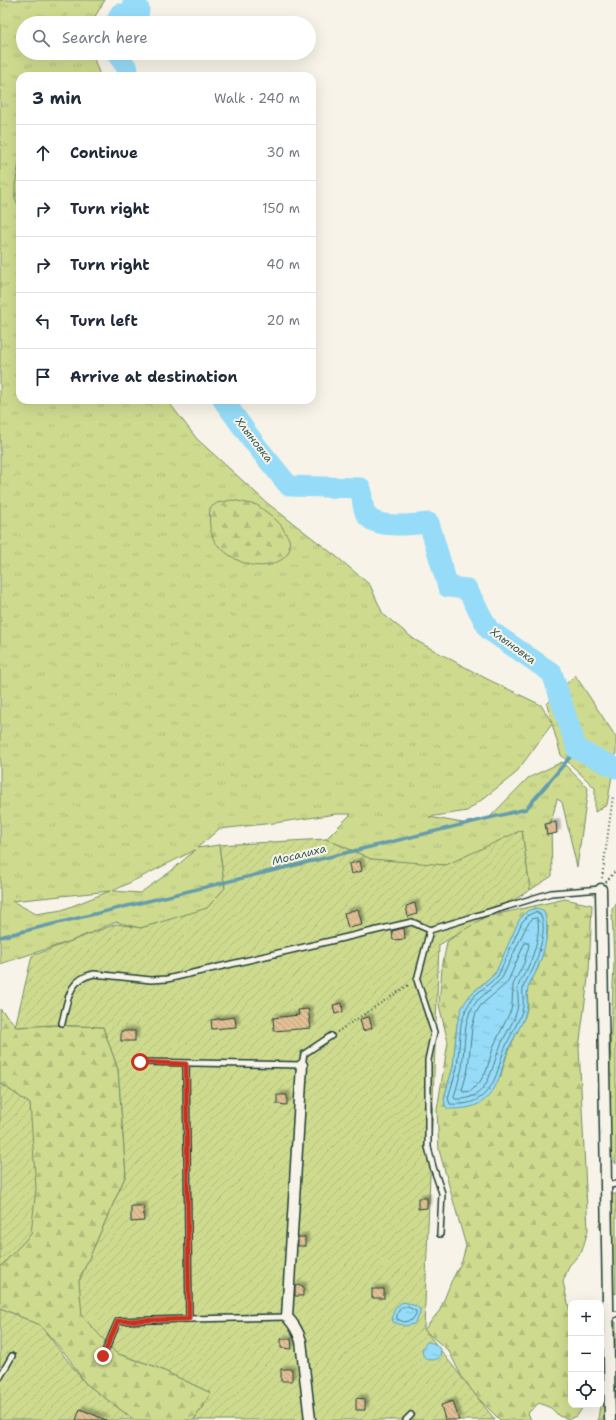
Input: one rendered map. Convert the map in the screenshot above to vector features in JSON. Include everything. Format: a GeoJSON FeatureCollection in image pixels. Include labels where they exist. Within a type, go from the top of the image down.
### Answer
{"type":"FeatureCollection","features":[{"type":"Feature","properties":{"kind":"street"},"geometry":{"type":"LineString","coordinates":[[600,889],[606,1186],[612,1315],[610,1420]]}},
{"type":"Feature","properties":{"kind":"street"},"geometry":{"type":"LineString","coordinates":[[302,1065],[287,1317],[296,1327],[301,1341],[310,1420]]}},
{"type":"Feature","properties":{"kind":"lane"},"geometry":{"type":"LineString","coordinates":[[62,1022],[72,986],[78,980],[94,974],[151,980],[167,979],[412,922],[430,930],[551,893],[600,889]]}},
{"type":"Feature","properties":{"kind":"lane"},"geometry":{"type":"LineString","coordinates":[[430,930],[416,980],[434,1032],[428,1060],[428,1147],[442,1193],[440,1234]]}},
{"type":"Feature","properties":{"kind":"lane"},"geometry":{"type":"LineString","coordinates":[[140,1062],[302,1065],[304,1054],[331,1036]]}},
{"type":"Feature","properties":{"kind":"lane"},"geometry":{"type":"LineString","coordinates":[[186,1064],[189,1319]]}},
{"type":"Feature","properties":{"kind":"lane"},"geometry":{"type":"LineString","coordinates":[[606,1186],[616,1184]]}},
{"type":"Feature","properties":{"kind":"lane"},"geometry":{"type":"LineString","coordinates":[[103,1356],[118,1321],[287,1317]]}},
{"type":"Feature","properties":{"kind":"lane"},"geometry":{"type":"LineString","coordinates":[[0,1378],[12,1356]]}},
{"type":"Feature","properties":{"kind":"lane"},"geometry":{"type":"LineString","coordinates":[[406,1420],[411,1415]]}},
{"type":"Feature","properties":{"kind":"path"},"geometry":{"type":"LineString","coordinates":[[600,889],[613,796]]}},
{"type":"Feature","properties":{"kind":"path"},"geometry":{"type":"LineString","coordinates":[[600,889],[616,870]]}},
{"type":"Feature","properties":{"kind":"path"},"geometry":{"type":"LineString","coordinates":[[331,1036],[416,980]]}},
{"type":"Feature","properties":{"kind":"green space"},"geometry":{"type":"Polygon","coordinates":[[[0,0],[105,0],[95,16],[16,16],[16,60],[94,60],[99,72],[16,72],[16,404],[170,404],[197,439],[267,503],[337,557],[370,585],[383,614],[415,640],[487,679],[541,705],[552,723],[547,704],[575,675],[616,737],[616,752],[607,805],[595,812],[595,788],[561,755],[552,724],[515,774],[467,811],[429,817],[468,824],[489,818],[528,778],[562,762],[588,788],[577,867],[562,802],[557,799],[551,823],[552,876],[530,890],[522,830],[446,865],[404,865],[371,859],[326,839],[351,814],[336,814],[219,829],[197,848],[219,845],[225,888],[207,908],[180,919],[140,928],[116,922],[71,941],[0,964],[0,0]],[[195,850],[113,891],[140,893],[170,872],[195,850]],[[110,891],[12,901],[36,914],[62,910],[110,891]]]}},
{"type":"Feature","properties":{"kind":"green space"},"geometry":{"type":"Polygon","coordinates":[[[16,179],[16,200],[15,198],[16,179]]]}},
{"type":"Feature","properties":{"kind":"green space"},"geometry":{"type":"Polygon","coordinates":[[[232,500],[257,505],[281,525],[289,539],[290,549],[284,558],[273,564],[257,566],[234,558],[216,544],[211,530],[210,508],[217,503],[232,500]]]}},
{"type":"Feature","properties":{"kind":"green space"},"geometry":{"type":"Polygon","coordinates":[[[522,830],[530,890],[439,945],[424,1329],[495,1420],[194,1420],[211,1393],[154,1366],[116,1353],[82,1316],[79,1281],[126,1175],[118,1069],[103,1027],[53,1025],[15,1027],[32,956],[116,924],[141,928],[207,908],[225,888],[219,845],[326,839],[371,859],[446,865],[522,830]]]}},
{"type":"Feature","properties":{"kind":"green space"},"geometry":{"type":"Polygon","coordinates":[[[565,899],[592,905],[589,971],[579,1048],[588,1230],[582,1251],[569,1266],[563,1282],[568,1303],[568,1408],[582,1408],[577,1416],[569,1419],[559,1416],[551,1408],[539,1403],[528,1413],[531,1420],[500,1420],[466,1386],[449,1351],[424,1330],[440,1310],[451,1282],[462,1261],[466,1246],[439,1150],[437,1110],[448,1042],[439,1005],[442,968],[447,942],[476,919],[565,899]],[[548,926],[470,995],[457,1024],[453,1067],[444,1098],[500,1078],[508,1051],[525,1016],[528,1005],[527,989],[538,968],[548,926]]]}},
{"type":"Feature","properties":{"kind":"green space"},"geometry":{"type":"Polygon","coordinates":[[[616,904],[616,1164],[609,1152],[607,1124],[614,963],[612,909],[616,904]]]}},
{"type":"Feature","properties":{"kind":"green space"},"geometry":{"type":"Polygon","coordinates":[[[0,1009],[18,1027],[53,1025],[103,1027],[118,1069],[126,1175],[79,1281],[116,1353],[154,1366],[211,1393],[194,1420],[134,1420],[85,1383],[67,1356],[40,1325],[0,1308],[0,1267],[31,1234],[30,1104],[0,1083],[0,1009]]]}},
{"type":"Feature","properties":{"kind":"green space"},"geometry":{"type":"Polygon","coordinates":[[[0,1083],[30,1104],[36,1188],[31,1234],[0,1267],[0,1083]]]}},
{"type":"Feature","properties":{"kind":"green space"},"geometry":{"type":"Polygon","coordinates":[[[610,1194],[616,1194],[616,1294],[614,1293],[607,1249],[599,1225],[610,1194]]]}},
{"type":"Feature","properties":{"kind":"green space"},"geometry":{"type":"Polygon","coordinates":[[[0,1308],[40,1325],[85,1383],[134,1420],[0,1420],[0,1308]]]}},
{"type":"Feature","properties":{"kind":"green space"},"geometry":{"type":"Polygon","coordinates":[[[616,1322],[616,1420],[598,1420],[600,1408],[604,1408],[604,1374],[611,1323],[616,1322]]]}},
{"type":"Feature","properties":{"kind":"water"},"geometry":{"type":"Polygon","coordinates":[[[536,908],[543,910],[547,924],[545,947],[527,990],[527,1006],[524,1018],[508,1050],[497,1083],[487,1098],[477,1105],[460,1109],[448,1109],[445,1105],[444,1098],[453,1067],[457,1024],[462,1007],[470,995],[495,974],[519,920],[527,911],[536,908]]]}},
{"type":"Feature","properties":{"kind":"water"},"geometry":{"type":"Polygon","coordinates":[[[404,1302],[420,1309],[420,1314],[414,1324],[405,1326],[393,1322],[394,1309],[404,1302]]]}},
{"type":"Feature","properties":{"kind":"water"},"geometry":{"type":"Polygon","coordinates":[[[427,1342],[433,1343],[440,1349],[439,1358],[430,1360],[424,1356],[422,1350],[427,1342]]]}},
{"type":"Feature","properties":{"kind":"building"},"geometry":{"type":"Polygon","coordinates":[[[556,822],[557,833],[547,835],[545,824],[556,822]]]}},
{"type":"Feature","properties":{"kind":"building"},"geometry":{"type":"Polygon","coordinates":[[[360,861],[362,871],[351,874],[349,864],[360,861]]]}},
{"type":"Feature","properties":{"kind":"building"},"geometry":{"type":"Polygon","coordinates":[[[415,903],[417,914],[408,917],[406,906],[415,903]]]}},
{"type":"Feature","properties":{"kind":"building"},"geometry":{"type":"Polygon","coordinates":[[[358,909],[362,925],[348,928],[344,913],[358,909]]]}},
{"type":"Feature","properties":{"kind":"building"},"geometry":{"type":"Polygon","coordinates":[[[404,928],[405,939],[393,940],[392,931],[404,928]]]}},
{"type":"Feature","properties":{"kind":"building"},"geometry":{"type":"Polygon","coordinates":[[[342,1003],[343,1012],[335,1014],[333,1005],[342,1003]]]}},
{"type":"Feature","properties":{"kind":"building"},"geometry":{"type":"Polygon","coordinates":[[[308,1009],[311,1028],[274,1031],[273,1018],[299,1015],[298,1010],[308,1009]]]}},
{"type":"Feature","properties":{"kind":"building"},"geometry":{"type":"Polygon","coordinates":[[[235,1017],[236,1027],[212,1029],[211,1020],[235,1017]]]}},
{"type":"Feature","properties":{"kind":"building"},"geometry":{"type":"Polygon","coordinates":[[[369,1017],[372,1028],[363,1031],[360,1019],[369,1017]]]}},
{"type":"Feature","properties":{"kind":"building"},"geometry":{"type":"Polygon","coordinates":[[[121,1031],[135,1031],[135,1041],[121,1041],[121,1031]]]}},
{"type":"Feature","properties":{"kind":"building"},"geometry":{"type":"Polygon","coordinates":[[[277,1095],[287,1095],[287,1105],[277,1104],[277,1095]]]}},
{"type":"Feature","properties":{"kind":"building"},"geometry":{"type":"Polygon","coordinates":[[[418,1198],[427,1198],[427,1208],[418,1209],[418,1198]]]}},
{"type":"Feature","properties":{"kind":"building"},"geometry":{"type":"Polygon","coordinates":[[[131,1206],[143,1206],[144,1221],[131,1222],[131,1206]]]}},
{"type":"Feature","properties":{"kind":"building"},"geometry":{"type":"Polygon","coordinates":[[[298,1237],[305,1237],[305,1246],[298,1246],[298,1237]]]}},
{"type":"Feature","properties":{"kind":"building"},"geometry":{"type":"Polygon","coordinates":[[[295,1285],[303,1286],[303,1296],[295,1296],[295,1285]]]}},
{"type":"Feature","properties":{"kind":"building"},"geometry":{"type":"Polygon","coordinates":[[[372,1289],[384,1289],[384,1298],[372,1298],[372,1289]]]}},
{"type":"Feature","properties":{"kind":"building"},"geometry":{"type":"Polygon","coordinates":[[[281,1339],[291,1339],[292,1349],[281,1348],[281,1339]]]}},
{"type":"Feature","properties":{"kind":"building"},"geometry":{"type":"Polygon","coordinates":[[[281,1369],[292,1369],[292,1381],[281,1381],[281,1369]]]}},
{"type":"Feature","properties":{"kind":"building"},"geometry":{"type":"Polygon","coordinates":[[[356,1398],[365,1399],[365,1410],[356,1410],[356,1398]]]}},
{"type":"Feature","properties":{"kind":"building"},"geometry":{"type":"Polygon","coordinates":[[[453,1401],[459,1420],[445,1420],[441,1405],[453,1401]]]}},
{"type":"Feature","properties":{"kind":"building"},"geometry":{"type":"Polygon","coordinates":[[[80,1409],[106,1420],[76,1420],[80,1409]]]}},
{"type":"Feature","properties":{"kind":"waterway","name":"Хлыновка"},"geometry":{"type":"LineString","coordinates":[[133,0],[139,9],[138,16]]}},
{"type":"Feature","properties":{"kind":"waterway","name":"Хлыновка"},"geometry":{"type":"LineString","coordinates":[[119,16],[120,14],[138,16]]}},
{"type":"Feature","properties":{"kind":"waterway","name":"Хлыновка"},"geometry":{"type":"LineString","coordinates":[[121,60],[128,69],[128,72]]}},
{"type":"Feature","properties":{"kind":"waterway","name":"Хлыновка"},"geometry":{"type":"LineString","coordinates":[[226,404],[255,444],[289,486],[361,488],[365,512],[369,518],[376,522],[394,525],[429,523],[448,587],[467,589],[489,630],[552,673],[577,749],[616,768]]}},
{"type":"Feature","properties":{"kind":"waterway","name":"Мосалиха"},"geometry":{"type":"LineString","coordinates":[[0,937],[526,809],[577,749]]}},
{"type":"Feature","properties":{"kind":"route"},"geometry":{"type":"LineString","coordinates":[[103,1356],[118,1321],[189,1319],[186,1064],[140,1062]]}}]}
